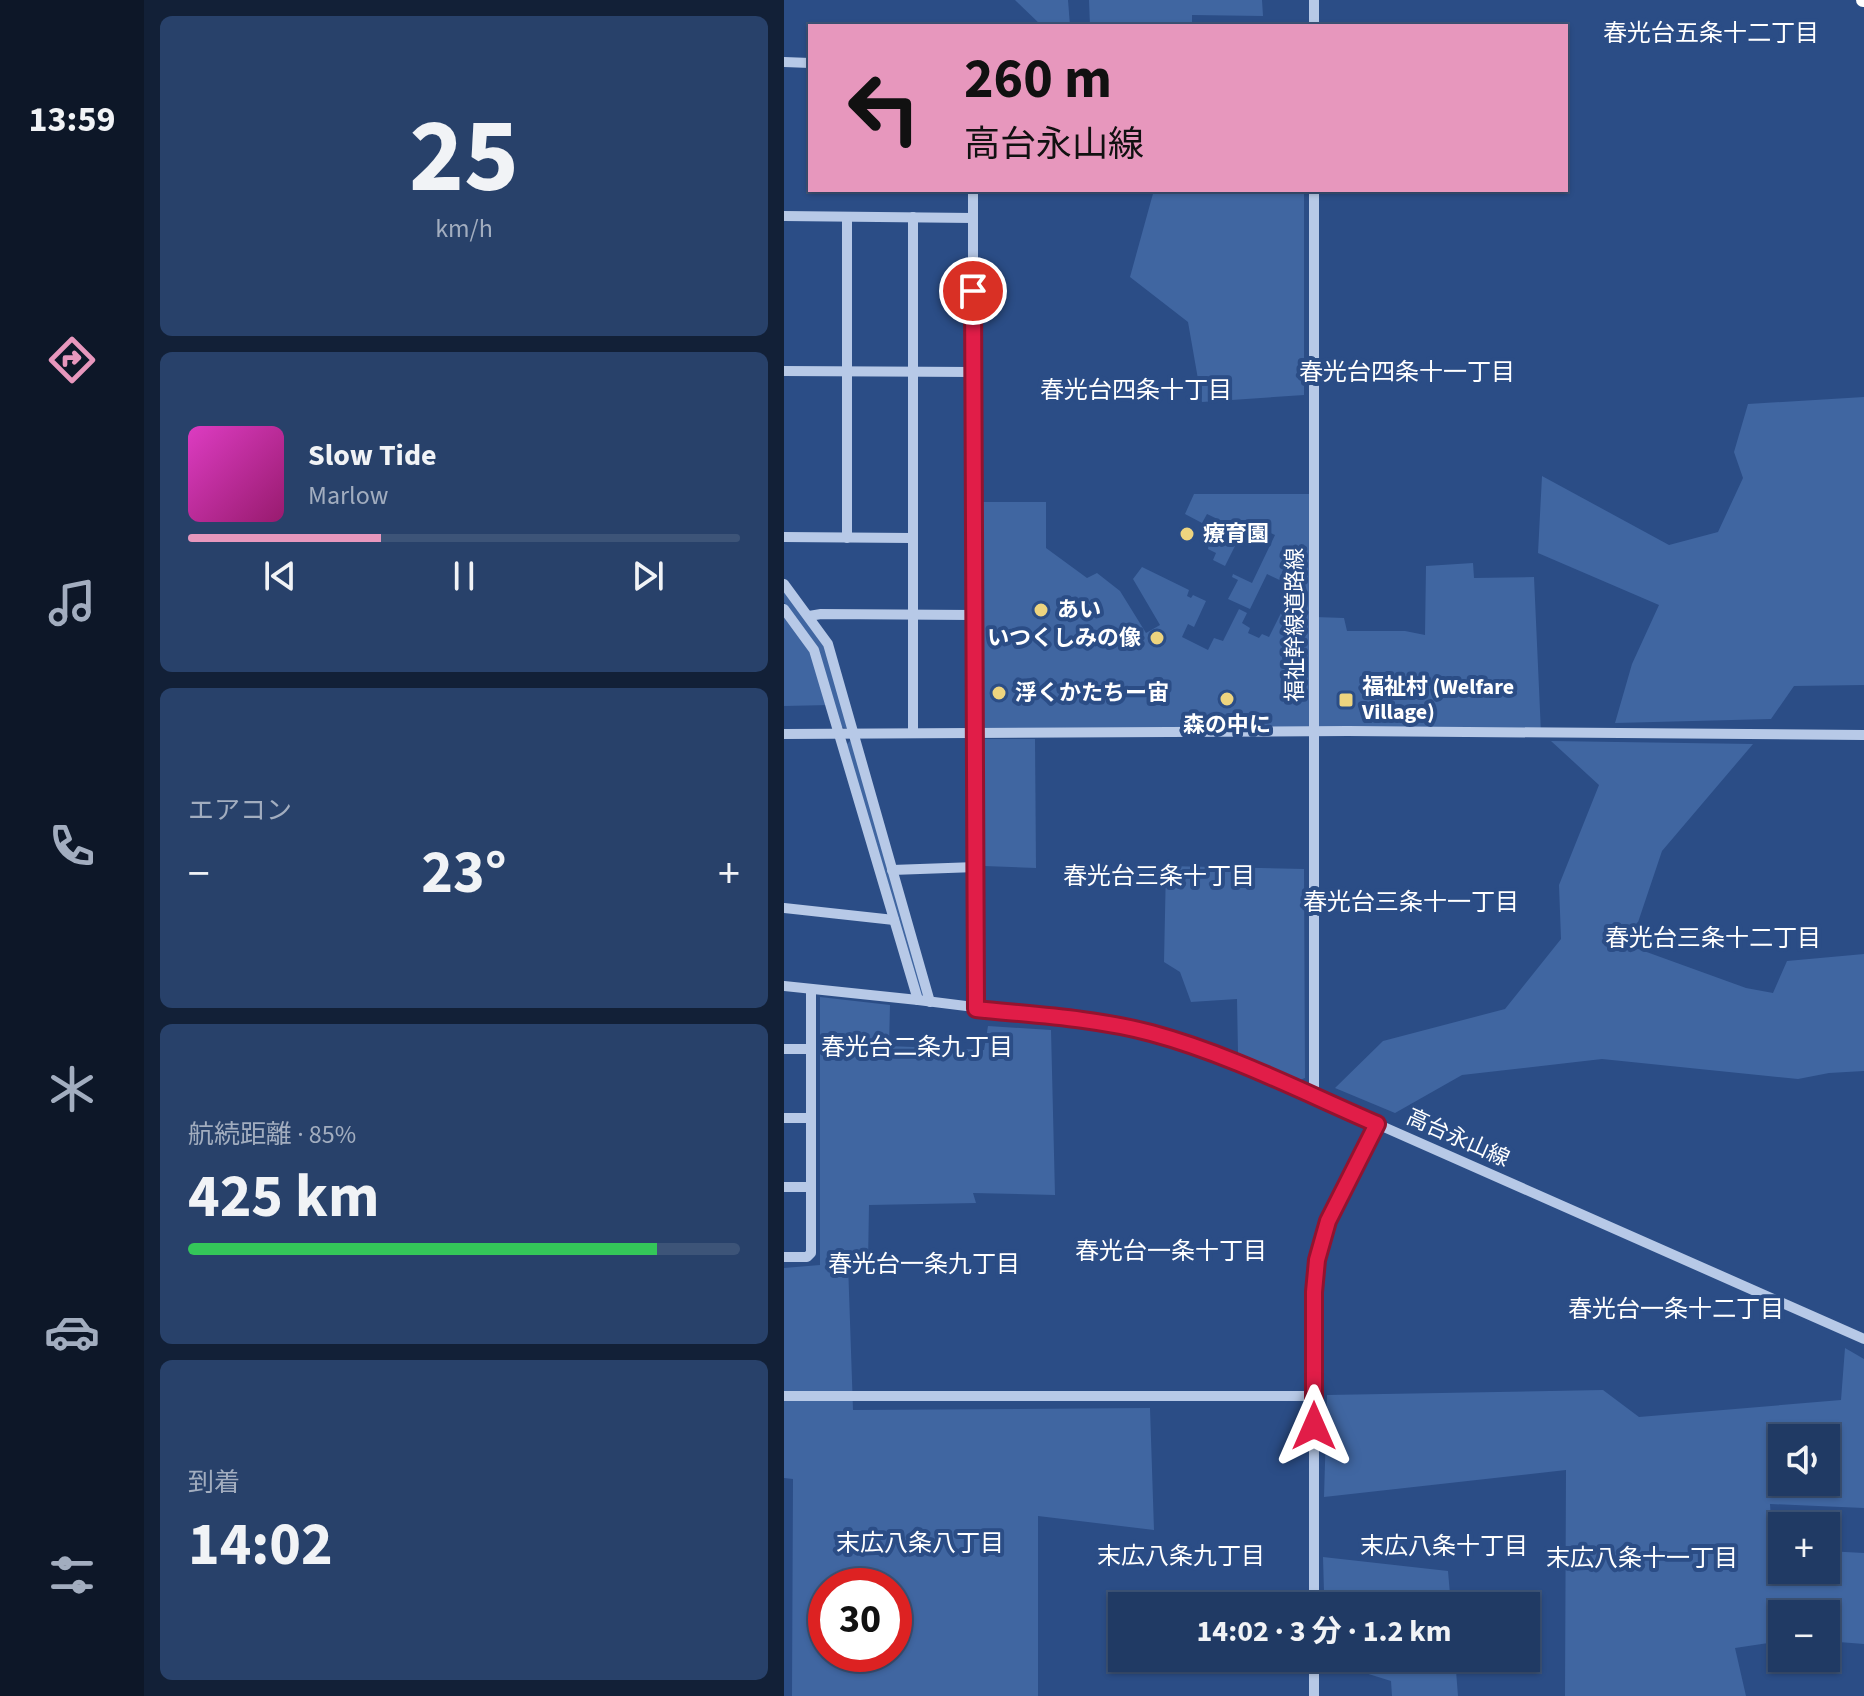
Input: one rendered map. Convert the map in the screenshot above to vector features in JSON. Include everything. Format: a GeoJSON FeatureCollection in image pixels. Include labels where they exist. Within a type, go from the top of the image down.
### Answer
{"type":"FeatureCollection","features":[{"type":"Feature","properties":{"kind":"street"},"geometry":{"type":"LineString","coordinates":[[1314,0],[1314,24]]}},
{"type":"Feature","properties":{"kind":"street"},"geometry":{"type":"LineString","coordinates":[[784,62],[808,63]]}},
{"type":"Feature","properties":{"kind":"street"},"geometry":{"type":"LineString","coordinates":[[973,192],[976,1009]]}},
{"type":"Feature","properties":{"kind":"street","name":"福祉幹線道路線"},"geometry":{"type":"LineString","coordinates":[[784,734],[1313,731],[1314,192]]}},
{"type":"Feature","properties":{"kind":"street"},"geometry":{"type":"LineString","coordinates":[[784,216],[973,218]]}},
{"type":"Feature","properties":{"kind":"street"},"geometry":{"type":"LineString","coordinates":[[847,217],[847,538]]}},
{"type":"Feature","properties":{"kind":"street"},"geometry":{"type":"LineString","coordinates":[[913,217],[913,732]]}},
{"type":"Feature","properties":{"kind":"street"},"geometry":{"type":"LineString","coordinates":[[784,371],[973,372]]}},
{"type":"Feature","properties":{"kind":"street"},"geometry":{"type":"LineString","coordinates":[[784,537],[912,538]]}},
{"type":"Feature","properties":{"kind":"street"},"geometry":{"type":"LineString","coordinates":[[784,584],[828,644],[930,1002]]}},
{"type":"Feature","properties":{"kind":"street"},"geometry":{"type":"LineString","coordinates":[[784,609],[814,650],[918,1000]]}},
{"type":"Feature","properties":{"kind":"street"},"geometry":{"type":"LineString","coordinates":[[809,616],[973,615]]}},
{"type":"Feature","properties":{"kind":"street"},"geometry":{"type":"LineString","coordinates":[[1314,1097],[1313,731],[1864,735]]}},
{"type":"Feature","properties":{"kind":"street"},"geometry":{"type":"LineString","coordinates":[[892,870],[976,867]]}},
{"type":"Feature","properties":{"kind":"street"},"geometry":{"type":"LineString","coordinates":[[784,908],[894,920]]}},
{"type":"Feature","properties":{"kind":"street","name":"高台永山線"},"geometry":{"type":"LineString","coordinates":[[784,986],[1109,1024],[1149,1032],[1189,1045],[1377,1124],[1864,1339]]}},
{"type":"Feature","properties":{"kind":"street"},"geometry":{"type":"LineString","coordinates":[[784,1257],[807,1257],[811,1253],[811,989]]}},
{"type":"Feature","properties":{"kind":"street"},"geometry":{"type":"LineString","coordinates":[[784,1049],[810,1049]]}},
{"type":"Feature","properties":{"kind":"street"},"geometry":{"type":"LineString","coordinates":[[784,1118],[811,1118]]}},
{"type":"Feature","properties":{"kind":"street"},"geometry":{"type":"LineString","coordinates":[[1314,1592],[1314,1292],[1317,1260],[1328,1221],[1377,1124]]}},
{"type":"Feature","properties":{"kind":"street"},"geometry":{"type":"LineString","coordinates":[[784,1187],[811,1187]]}},
{"type":"Feature","properties":{"kind":"street"},"geometry":{"type":"LineString","coordinates":[[784,1396],[1314,1396]]}},
{"type":"Feature","properties":{"kind":"street"},"geometry":{"type":"LineString","coordinates":[[1314,1672],[1314,1696]]}},
{"type":"Feature","properties":{"kind":"shaded area"},"geometry":{"type":"Polygon","coordinates":[[[1015,0],[1068,0],[1070,24],[1040,24],[1015,0]]]}},
{"type":"Feature","properties":{"kind":"shaded area"},"geometry":{"type":"Polygon","coordinates":[[[1089,0],[1262,0],[1263,16],[1192,15],[1192,24],[1090,24],[1089,0]]]}},
{"type":"Feature","properties":{"kind":"shaded area"},"geometry":{"type":"Polygon","coordinates":[[[1153,192],[1304,192],[1304,395],[1202,402],[1188,322],[1130,277],[1153,192]]]}},
{"type":"Feature","properties":{"kind":"shaded area"},"geometry":{"type":"Polygon","coordinates":[[[1864,397],[1864,685],[1794,686],[1771,719],[1615,723],[1632,664],[1659,605],[1538,553],[1542,476],[1669,545],[1718,532],[1743,478],[1734,452],[1748,404],[1864,397]]]}},
{"type":"Feature","properties":{"kind":"shaded area"},"geometry":{"type":"Polygon","coordinates":[[[1194,494],[1315,494],[1315,617],[1344,618],[1347,631],[1405,631],[1425,635],[1426,566],[1473,563],[1474,578],[1534,577],[1541,733],[973,733],[973,502],[1046,502],[1046,548],[1087,578],[1097,573],[1120,591],[1146,633],[1160,625],[1133,579],[1142,567],[1189,590],[1187,596],[1191,598],[1193,595],[1206,601],[1194,627],[1188,624],[1182,637],[1208,650],[1214,638],[1223,641],[1239,609],[1247,613],[1242,623],[1250,628],[1248,633],[1259,638],[1262,634],[1269,637],[1288,599],[1285,597],[1290,585],[1267,574],[1250,609],[1228,599],[1238,580],[1232,577],[1233,574],[1252,583],[1275,535],[1247,522],[1225,566],[1213,560],[1216,553],[1208,549],[1210,539],[1223,544],[1232,526],[1207,514],[1202,523],[1185,514],[1194,494]]]}},
{"type":"Feature","properties":{"kind":"shaded area"},"geometry":{"type":"Polygon","coordinates":[[[784,586],[825,645],[849,729],[841,727],[817,649],[784,602],[784,586]]]}},
{"type":"Feature","properties":{"kind":"shaded area"},"geometry":{"type":"Polygon","coordinates":[[[784,609],[814,650],[830,705],[784,706],[784,609]]]}},
{"type":"Feature","properties":{"kind":"shaded area"},"geometry":{"type":"Polygon","coordinates":[[[983,739],[1035,739],[1036,868],[984,866],[983,739]]]}},
{"type":"Feature","properties":{"kind":"shaded area"},"geometry":{"type":"Polygon","coordinates":[[[851,740],[929,994],[921,996],[846,745],[851,740]]]}},
{"type":"Feature","properties":{"kind":"shaded area"},"geometry":{"type":"Polygon","coordinates":[[[1551,741],[1753,744],[1662,851],[1630,946],[1746,988],[1773,993],[1787,961],[1864,954],[1864,1071],[1798,1079],[1602,1059],[1462,1075],[1395,1113],[1335,1088],[1383,1041],[1505,1009],[1561,939],[1559,885],[1599,785],[1551,741]]]}},
{"type":"Feature","properties":{"kind":"shaded area"},"geometry":{"type":"Polygon","coordinates":[[[1166,866],[1304,869],[1305,1078],[1300,1080],[1238,1053],[1237,999],[1191,1002],[1180,972],[1164,962],[1166,866]]]}},
{"type":"Feature","properties":{"kind":"shaded area"},"geometry":{"type":"Polygon","coordinates":[[[820,997],[890,1005],[889,1046],[984,1050],[988,1026],[1051,1030],[1055,1195],[973,1193],[976,1203],[869,1205],[868,1263],[848,1263],[853,1410],[1150,1408],[1154,1530],[1038,1516],[1038,1696],[792,1696],[793,1479],[784,1478],[784,1268],[820,1265],[820,997]]]}},
{"type":"Feature","properties":{"kind":"shaded area"},"geometry":{"type":"Polygon","coordinates":[[[1845,1348],[1864,1359],[1864,1508],[1770,1504],[1768,1584],[1840,1584],[1840,1552],[1864,1553],[1864,1644],[1840,1642],[1840,1600],[1768,1600],[1768,1643],[1735,1648],[1746,1696],[1565,1696],[1566,1470],[1324,1497],[1327,1395],[1603,1390],[1639,1417],[1841,1400],[1845,1348]]]}},
{"type":"Feature","properties":{"kind":"shaded area"},"geometry":{"type":"Polygon","coordinates":[[[1323,1557],[1448,1571],[1450,1592],[1324,1592],[1323,1557]]]}},
{"type":"Feature","properties":{"kind":"shaded area"},"geometry":{"type":"Polygon","coordinates":[[[1362,1672],[1456,1672],[1458,1696],[1392,1696],[1391,1681],[1362,1672]]]}},
{"type":"Feature","properties":{"kind":"place","name":"療育園"},"geometry":{"type":"Point","coordinates":[1187,534]}},
{"type":"Feature","properties":{"kind":"place","name":"あい"},"geometry":{"type":"Point","coordinates":[1041,610]}},
{"type":"Feature","properties":{"kind":"place","name":"いつくしみの像"},"geometry":{"type":"Point","coordinates":[1157,638]}},
{"type":"Feature","properties":{"kind":"place","name":"浮くかたちー宙"},"geometry":{"type":"Point","coordinates":[999,693]}},
{"type":"Feature","properties":{"kind":"place","name":"森の中に"},"geometry":{"type":"Point","coordinates":[1227,699]}},
{"type":"Feature","properties":{"kind":"place","name":"福祉村 (Welfare Village)"},"geometry":{"type":"Point","coordinates":[1346,700]}},
{"type":"Feature","properties":{"kind":"district","name":"春光台五条十二丁目"},"geometry":{"type":"Point","coordinates":[1711,33]}},
{"type":"Feature","properties":{"kind":"district","name":"春光台四条十一丁目"},"geometry":{"type":"Point","coordinates":[1407,372]}},
{"type":"Feature","properties":{"kind":"district","name":"春光台四条十丁目"},"geometry":{"type":"Point","coordinates":[1136,390]}},
{"type":"Feature","properties":{"kind":"district","name":"春光台三条十丁目"},"geometry":{"type":"Point","coordinates":[1159,876]}},
{"type":"Feature","properties":{"kind":"district","name":"春光台三条十一丁目"},"geometry":{"type":"Point","coordinates":[1411,902]}},
{"type":"Feature","properties":{"kind":"district","name":"春光台三条十二丁目"},"geometry":{"type":"Point","coordinates":[1713,938]}},
{"type":"Feature","properties":{"kind":"district","name":"春光台二条九丁目"},"geometry":{"type":"Point","coordinates":[917,1047]}},
{"type":"Feature","properties":{"kind":"district","name":"春光台一条十丁目"},"geometry":{"type":"Point","coordinates":[1171,1251]}},
{"type":"Feature","properties":{"kind":"district","name":"春光台一条九丁目"},"geometry":{"type":"Point","coordinates":[924,1264]}},
{"type":"Feature","properties":{"kind":"district","name":"春光台一条十二丁目"},"geometry":{"type":"Point","coordinates":[1676,1309]}},
{"type":"Feature","properties":{"kind":"district","name":"末広八条八丁目"},"geometry":{"type":"Point","coordinates":[920,1543]}},
{"type":"Feature","properties":{"kind":"district","name":"末広八条十丁目"},"geometry":{"type":"Point","coordinates":[1444,1546]}},
{"type":"Feature","properties":{"kind":"district","name":"末広八条九丁目"},"geometry":{"type":"Point","coordinates":[1181,1556]}},
{"type":"Feature","properties":{"kind":"district","name":"末広八条十一丁目"},"geometry":{"type":"Point","coordinates":[1642,1558]}},
{"type":"Feature","properties":{"kind":"route"},"geometry":{"type":"LineString","coordinates":[[973,291],[976,1009],[1109,1024],[1149,1032],[1232,1062],[1377,1124],[1328,1221],[1317,1260],[1314,1292],[1314,1426]]}}]}
